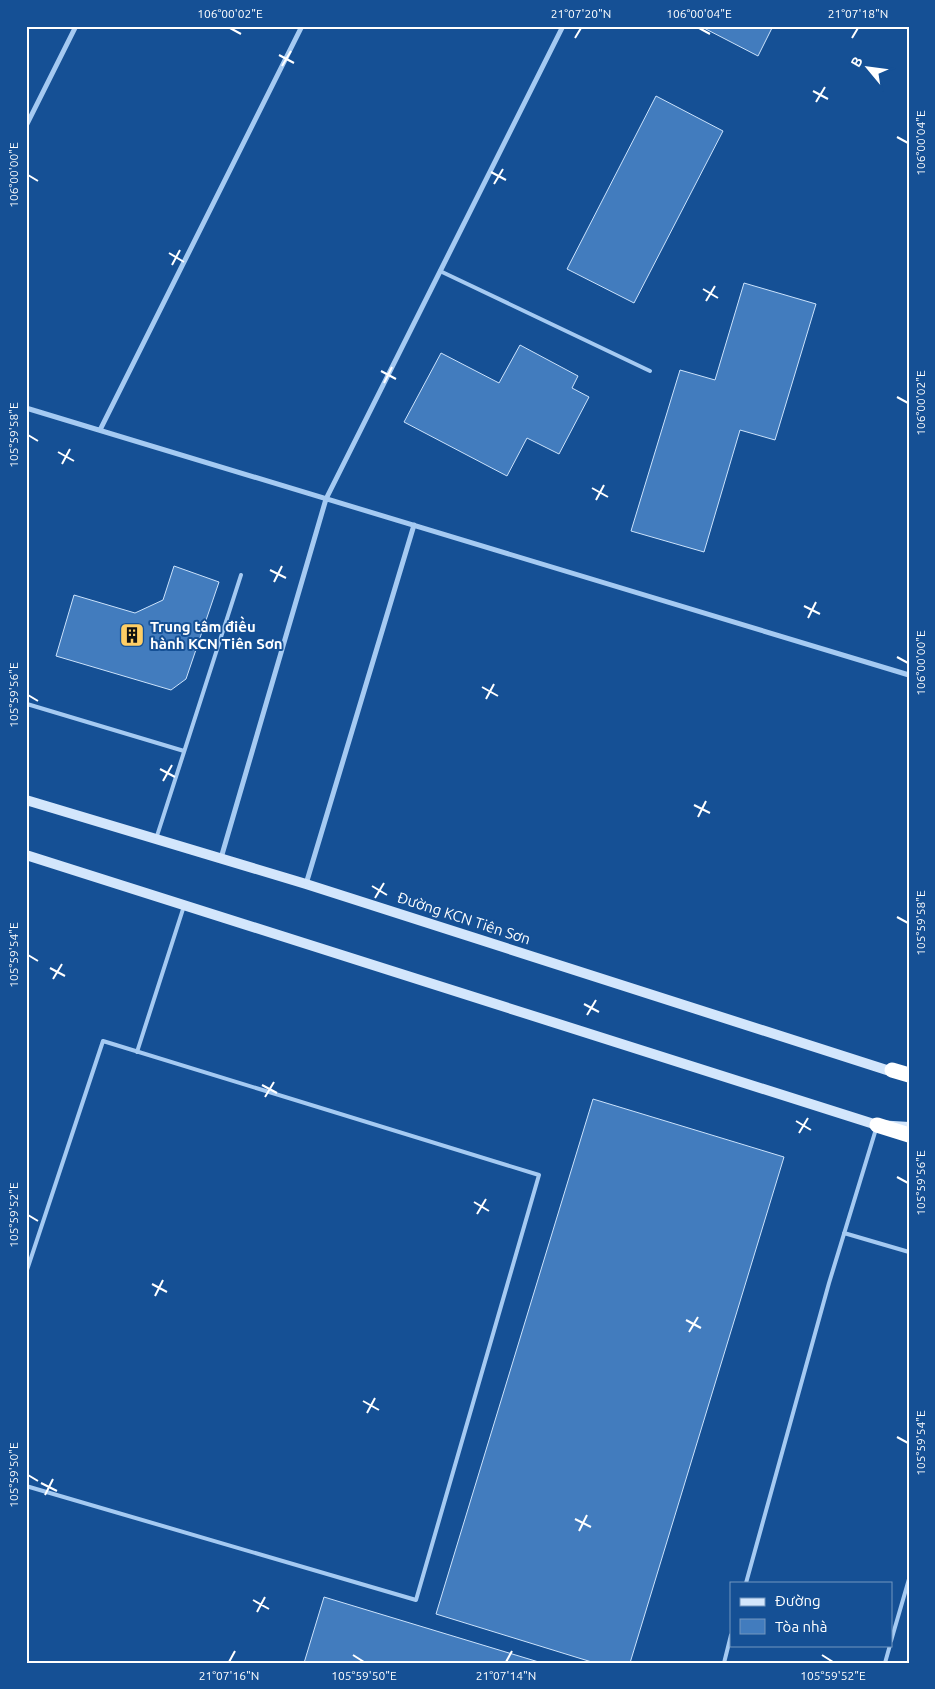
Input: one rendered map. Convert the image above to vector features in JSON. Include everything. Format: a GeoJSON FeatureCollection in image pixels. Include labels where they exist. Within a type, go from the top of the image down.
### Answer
{"type":"FeatureCollection","features":[{"type":"Feature","properties":{"kind":"highway"},"geometry":{"type":"LineString","coordinates":[[892,1070],[909,1075]]}},
{"type":"Feature","properties":{"kind":"highway"},"geometry":{"type":"LineString","coordinates":[[877,1125],[909,1135]]}},
{"type":"Feature","properties":{"kind":"main road","name":"Đường KCN Tiên Sơn"},"geometry":{"type":"LineString","coordinates":[[27,804],[156,839],[306,884],[892,1070],[909,1080]]}},
{"type":"Feature","properties":{"kind":"main road"},"geometry":{"type":"LineString","coordinates":[[26,855],[877,1125],[909,1127]]}},
{"type":"Feature","properties":{"kind":"street"},"geometry":{"type":"LineString","coordinates":[[26,126],[76,26]]}},
{"type":"Feature","properties":{"kind":"street"},"geometry":{"type":"LineString","coordinates":[[100,430],[302,26]]}},
{"type":"Feature","properties":{"kind":"street"},"geometry":{"type":"LineString","coordinates":[[221,858],[326,499],[563,26]]}},
{"type":"Feature","properties":{"kind":"street"},"geometry":{"type":"LineString","coordinates":[[26,408],[909,675]]}},
{"type":"Feature","properties":{"kind":"street"},"geometry":{"type":"LineString","coordinates":[[306,884],[414,525]]}},
{"type":"Feature","properties":{"kind":"lane"},"geometry":{"type":"LineString","coordinates":[[440,271],[650,371]]}},
{"type":"Feature","properties":{"kind":"lane"},"geometry":{"type":"LineString","coordinates":[[156,839],[241,575]]}},
{"type":"Feature","properties":{"kind":"lane"},"geometry":{"type":"LineString","coordinates":[[26,705],[184,751]]}},
{"type":"Feature","properties":{"kind":"lane"},"geometry":{"type":"LineString","coordinates":[[137,1052],[184,906]]}},
{"type":"Feature","properties":{"kind":"lane"},"geometry":{"type":"LineString","coordinates":[[26,1273],[102,1041],[540,1175],[416,1600],[26,1486]]}},
{"type":"Feature","properties":{"kind":"lane"},"geometry":{"type":"LineString","coordinates":[[746,1582],[844,1233],[877,1125]]}},
{"type":"Feature","properties":{"kind":"lane"},"geometry":{"type":"LineString","coordinates":[[844,1233],[909,1252]]}},
{"type":"Feature","properties":{"kind":"lane"},"geometry":{"type":"LineString","coordinates":[[892,1638],[909,1579]]}},
{"type":"Feature","properties":{"kind":"lane"},"geometry":{"type":"LineString","coordinates":[[724,1663],[730,1639]]}},
{"type":"Feature","properties":{"kind":"lane"},"geometry":{"type":"LineString","coordinates":[[885,1663],[890,1646]]}},
{"type":"Feature","properties":{"kind":"building"},"geometry":{"type":"Polygon","coordinates":[[[700,26],[773,26],[758,56],[700,26]]]}},
{"type":"Feature","properties":{"kind":"building"},"geometry":{"type":"Polygon","coordinates":[[[656,96],[723,131],[634,303],[567,269],[656,96]]]}},
{"type":"Feature","properties":{"kind":"building"},"geometry":{"type":"Polygon","coordinates":[[[744,283],[816,304],[775,440],[740,430],[704,552],[631,531],[680,370],[715,380],[744,283]]]}},
{"type":"Feature","properties":{"kind":"building"},"geometry":{"type":"Polygon","coordinates":[[[520,345],[578,376],[572,388],[589,397],[559,454],[527,438],[507,476],[404,422],[441,353],[499,383],[520,345]]]}},
{"type":"Feature","properties":{"kind":"building","name":"Trung tâm điều hành KCN Tiên Sơn"},"geometry":{"type":"Polygon","coordinates":[[[174,566],[219,582],[186,679],[171,690],[56,656],[74,595],[135,613],[163,600],[174,566]]]}},
{"type":"Feature","properties":{"kind":"building"},"geometry":{"type":"Polygon","coordinates":[[[593,1099],[784,1157],[630,1663],[595,1663],[436,1614],[593,1099]]]}},
{"type":"Feature","properties":{"kind":"building"},"geometry":{"type":"Polygon","coordinates":[[[324,1597],[542,1663],[304,1663],[324,1597]]]}},
{"type":"Feature","properties":{"kind":"place","name":"Trung tâm điều hành KCN Tiên Sơn"},"geometry":{"type":"Point","coordinates":[132,635]}}]}
